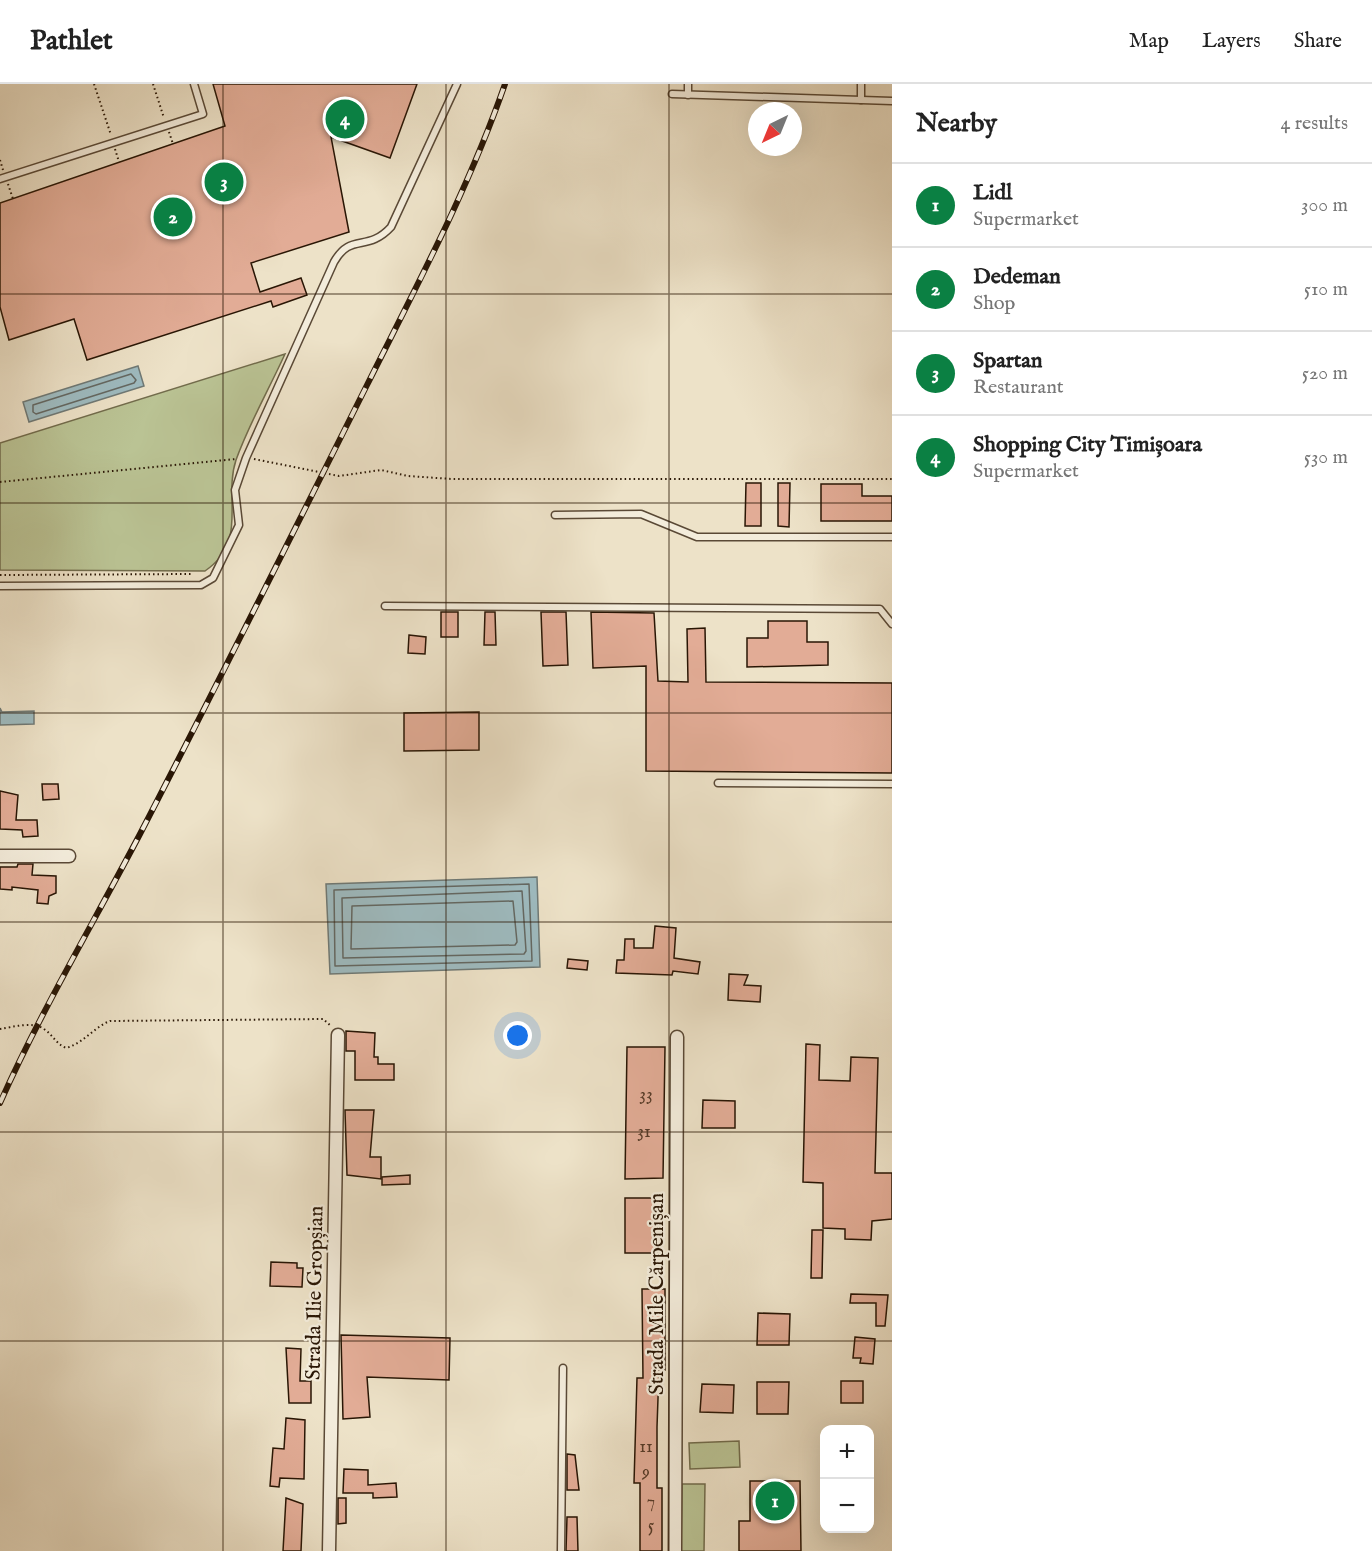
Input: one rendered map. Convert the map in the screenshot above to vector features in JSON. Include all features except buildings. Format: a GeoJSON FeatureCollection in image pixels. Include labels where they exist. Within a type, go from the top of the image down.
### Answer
{"type":"FeatureCollection","features":[{"type":"Feature","properties":{"kind":"street"},"geometry":{"type":"LineString","coordinates":[[0,856],[69,856]]}},
{"type":"Feature","properties":{"kind":"street","name":"Strada Ilie Gropșian"},"geometry":{"type":"LineString","coordinates":[[328,1551],[338,1035]]}},
{"type":"Feature","properties":{"kind":"street","name":"Strada Mile Cărpenișan"},"geometry":{"type":"LineString","coordinates":[[675,1551],[677,1037]]}},
{"type":"Feature","properties":{"kind":"lane"},"geometry":{"type":"LineString","coordinates":[[0,179],[203,114],[194,84]]}},
{"type":"Feature","properties":{"kind":"lane"},"geometry":{"type":"LineString","coordinates":[[0,586],[201,585],[213,578],[239,525],[235,490],[246,458],[334,262],[340,251],[350,244],[372,243],[391,227],[457,84]]}},
{"type":"Feature","properties":{"kind":"lane"},"geometry":{"type":"LineString","coordinates":[[688,84],[688,95]]}},
{"type":"Feature","properties":{"kind":"lane"},"geometry":{"type":"LineString","coordinates":[[861,84],[861,100]]}},
{"type":"Feature","properties":{"kind":"lane"},"geometry":{"type":"LineString","coordinates":[[672,94],[892,100]]}},
{"type":"Feature","properties":{"kind":"lane"},"geometry":{"type":"LineString","coordinates":[[555,515],[641,514],[697,537],[892,537]]}},
{"type":"Feature","properties":{"kind":"lane"},"geometry":{"type":"LineString","coordinates":[[385,606],[880,609],[892,624]]}},
{"type":"Feature","properties":{"kind":"lane"},"geometry":{"type":"LineString","coordinates":[[718,783],[892,784]]}},
{"type":"Feature","properties":{"kind":"lane"},"geometry":{"type":"LineString","coordinates":[[561,1551],[563,1368]]}},
{"type":"Feature","properties":{"kind":"path"},"geometry":{"type":"LineString","coordinates":[[94,84],[119,162]]}},
{"type":"Feature","properties":{"kind":"path"},"geometry":{"type":"LineString","coordinates":[[153,84],[173,144]]}},
{"type":"Feature","properties":{"kind":"path"},"geometry":{"type":"LineString","coordinates":[[0,482],[246,458],[339,476],[381,470],[408,476],[452,479],[892,479]]}},
{"type":"Feature","properties":{"kind":"path"},"geometry":{"type":"LineString","coordinates":[[0,575],[193,574]]}},
{"type":"Feature","properties":{"kind":"path"},"geometry":{"type":"LineString","coordinates":[[0,1029],[36,1025],[45,1029],[58,1045],[66,1048],[85,1038],[98,1026],[110,1021],[323,1019],[338,1035]]}},
{"type":"Feature","properties":{"kind":"green space"},"geometry":{"type":"Polygon","coordinates":[[[285,354],[236,460],[233,475],[231,533],[227,546],[218,559],[205,571],[0,570],[0,443],[285,354]]]}},
{"type":"Feature","properties":{"kind":"green space"},"geometry":{"type":"Polygon","coordinates":[[[739,1441],[740,1467],[690,1469],[689,1443],[739,1441]]]}},
{"type":"Feature","properties":{"kind":"green space"},"geometry":{"type":"Polygon","coordinates":[[[682,1484],[705,1484],[704,1551],[681,1551],[682,1484]]]}},
{"type":"Feature","properties":{"kind":"water"},"geometry":{"type":"Polygon","coordinates":[[[138,366],[144,386],[29,422],[23,402],[138,366]]]}},
{"type":"Feature","properties":{"kind":"water"},"geometry":{"type":"Polygon","coordinates":[[[0,708],[2,712],[34,711],[34,724],[0,725],[0,708]]]}},
{"type":"Feature","properties":{"kind":"water"},"geometry":{"type":"Polygon","coordinates":[[[537,877],[540,967],[330,974],[326,884],[537,877]]]}},
{"type":"Feature","properties":{"kind":"railway"},"geometry":{"type":"LineString","coordinates":[[0,1103],[50,1001],[140,834],[423,274],[475,161],[505,84]]}},
{"type":"Feature","properties":{"kind":"place","name":"Shopping City Timișoara"},"geometry":{"type":"Point","coordinates":[345,119]}},
{"type":"Feature","properties":{"kind":"place","name":"Spartan"},"geometry":{"type":"Point","coordinates":[224,182]}},
{"type":"Feature","properties":{"kind":"place","name":"Dedeman"},"geometry":{"type":"Point","coordinates":[173,217]}},
{"type":"Feature","properties":{"kind":"place","name":"Lidl"},"geometry":{"type":"Point","coordinates":[775,1501]}}]}
